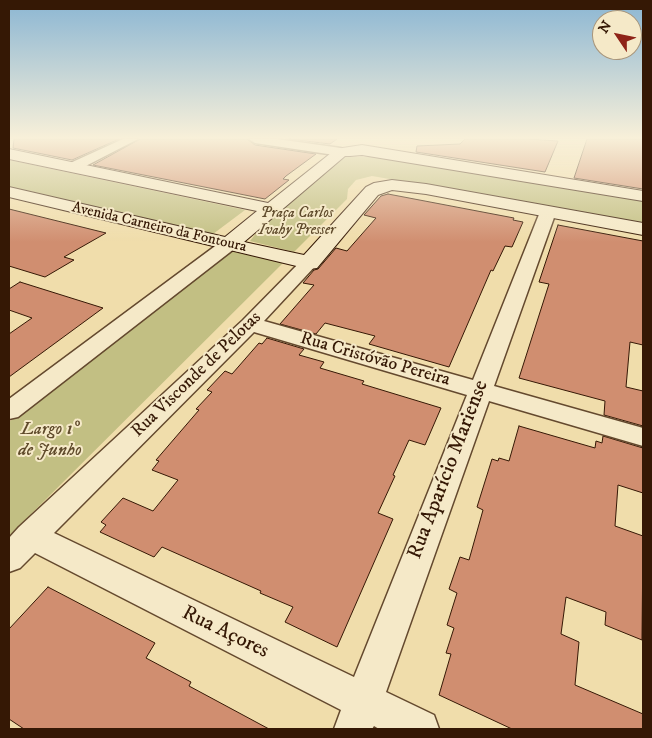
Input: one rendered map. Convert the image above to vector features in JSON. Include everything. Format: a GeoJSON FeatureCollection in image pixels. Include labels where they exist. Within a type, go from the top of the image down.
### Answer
{"type":"FeatureCollection","features":[{"type":"Feature","properties":{"kind":"main road"},"geometry":{"type":"LineString","coordinates":[[104,173],[272,209]]}},
{"type":"Feature","properties":{"kind":"main road"},"geometry":{"type":"LineString","coordinates":[[228,245],[315,173]]}},
{"type":"Feature","properties":{"kind":"main road"},"geometry":{"type":"LineString","coordinates":[[505,173],[643,196]]}},
{"type":"Feature","properties":{"kind":"main road","name":"Rua Visconde de Pelotas"},"geometry":{"type":"LineString","coordinates":[[309,263],[365,198],[380,187],[392,185],[412,187],[548,212]]}},
{"type":"Feature","properties":{"kind":"main road","name":"Avenida Carneiro da Fontoura"},"geometry":{"type":"LineString","coordinates":[[9,192],[309,263]]}},
{"type":"Feature","properties":{"kind":"main road"},"geometry":{"type":"LineString","coordinates":[[548,212],[643,230]]}},
{"type":"Feature","properties":{"kind":"street","name":"Rua Aparício Mariense"},"geometry":{"type":"LineString","coordinates":[[358,715],[548,212]]}},
{"type":"Feature","properties":{"kind":"street"},"geometry":{"type":"LineString","coordinates":[[9,411],[228,245]]}},
{"type":"Feature","properties":{"kind":"street","name":"Rua Visconde de Pelotas"},"geometry":{"type":"LineString","coordinates":[[19,547],[250,324],[309,263]]}},
{"type":"Feature","properties":{"kind":"street","name":"Rua Cristóvão Pereira"},"geometry":{"type":"LineString","coordinates":[[250,324],[643,437]]}},
{"type":"Feature","properties":{"kind":"street","name":"Rua Açores"},"geometry":{"type":"LineString","coordinates":[[19,547],[358,715],[420,729]]}},
{"type":"Feature","properties":{"kind":"green space","name":"Praça Carlos Ivahy Presser"},"geometry":{"type":"Polygon","coordinates":[[[9,173],[72,173],[245,210],[213,234],[9,187],[9,173]]]}},
{"type":"Feature","properties":{"kind":"green space","name":"Praça Carlos Ivahy Presser"},"geometry":{"type":"Polygon","coordinates":[[[323,173],[475,173],[643,201],[643,223],[372,176],[356,180],[348,189],[347,199],[294,252],[250,241],[261,227],[323,173]]]}},
{"type":"Feature","properties":{"kind":"green space","name":"Largo 1º de Junho"},"geometry":{"type":"Polygon","coordinates":[[[230,251],[285,261],[9,536],[9,422],[230,251]]]}},
{"type":"Feature","properties":{"kind":"building"},"geometry":{"type":"Polygon","coordinates":[[[136,173],[289,173],[283,179],[289,180],[265,199],[136,173]]]}},
{"type":"Feature","properties":{"kind":"building"},"geometry":{"type":"Polygon","coordinates":[[[576,173],[643,173],[643,189],[574,178],[576,173]]]}},
{"type":"Feature","properties":{"kind":"building"},"geometry":{"type":"Polygon","coordinates":[[[388,194],[514,218],[513,220],[523,222],[512,247],[505,246],[493,271],[491,270],[449,367],[369,344],[375,336],[325,323],[316,334],[280,324],[314,285],[303,283],[336,248],[347,251],[376,218],[364,215],[381,196],[388,194]]]}},
{"type":"Feature","properties":{"kind":"building"},"geometry":{"type":"Polygon","coordinates":[[[9,209],[106,233],[64,257],[74,260],[45,277],[9,266],[9,209]]]}},
{"type":"Feature","properties":{"kind":"building"},"geometry":{"type":"Polygon","coordinates":[[[558,225],[643,241],[643,345],[630,342],[626,387],[643,391],[643,426],[604,415],[605,401],[519,378],[549,284],[539,282],[558,225]]]}},
{"type":"Feature","properties":{"kind":"building"},"geometry":{"type":"Polygon","coordinates":[[[20,282],[103,308],[9,377],[9,334],[32,318],[9,310],[9,289],[20,282]]]}},
{"type":"Feature","properties":{"kind":"building"},"geometry":{"type":"Polygon","coordinates":[[[267,338],[304,349],[299,355],[324,362],[320,368],[364,381],[362,384],[441,408],[425,445],[409,440],[393,475],[395,476],[378,513],[393,519],[337,647],[285,622],[293,607],[260,593],[261,591],[162,547],[154,557],[100,532],[106,525],[101,522],[123,498],[153,511],[178,480],[152,470],[159,461],[156,460],[199,410],[196,409],[212,392],[207,390],[225,371],[232,374],[259,343],[262,344],[267,338]]]}},
{"type":"Feature","properties":{"kind":"building"},"geometry":{"type":"Polygon","coordinates":[[[519,426],[595,448],[596,441],[602,443],[603,436],[643,448],[643,493],[618,485],[615,526],[643,536],[642,640],[605,625],[606,612],[566,597],[561,634],[579,642],[575,685],[643,714],[643,729],[512,729],[439,695],[451,654],[446,653],[454,628],[447,625],[457,593],[449,589],[460,557],[469,560],[483,510],[477,507],[492,459],[498,461],[499,458],[509,461],[519,426]]]}},
{"type":"Feature","properties":{"kind":"building"},"geometry":{"type":"Polygon","coordinates":[[[48,587],[155,643],[146,658],[191,682],[189,686],[269,729],[24,729],[9,719],[9,629],[48,587]]]}}]}
